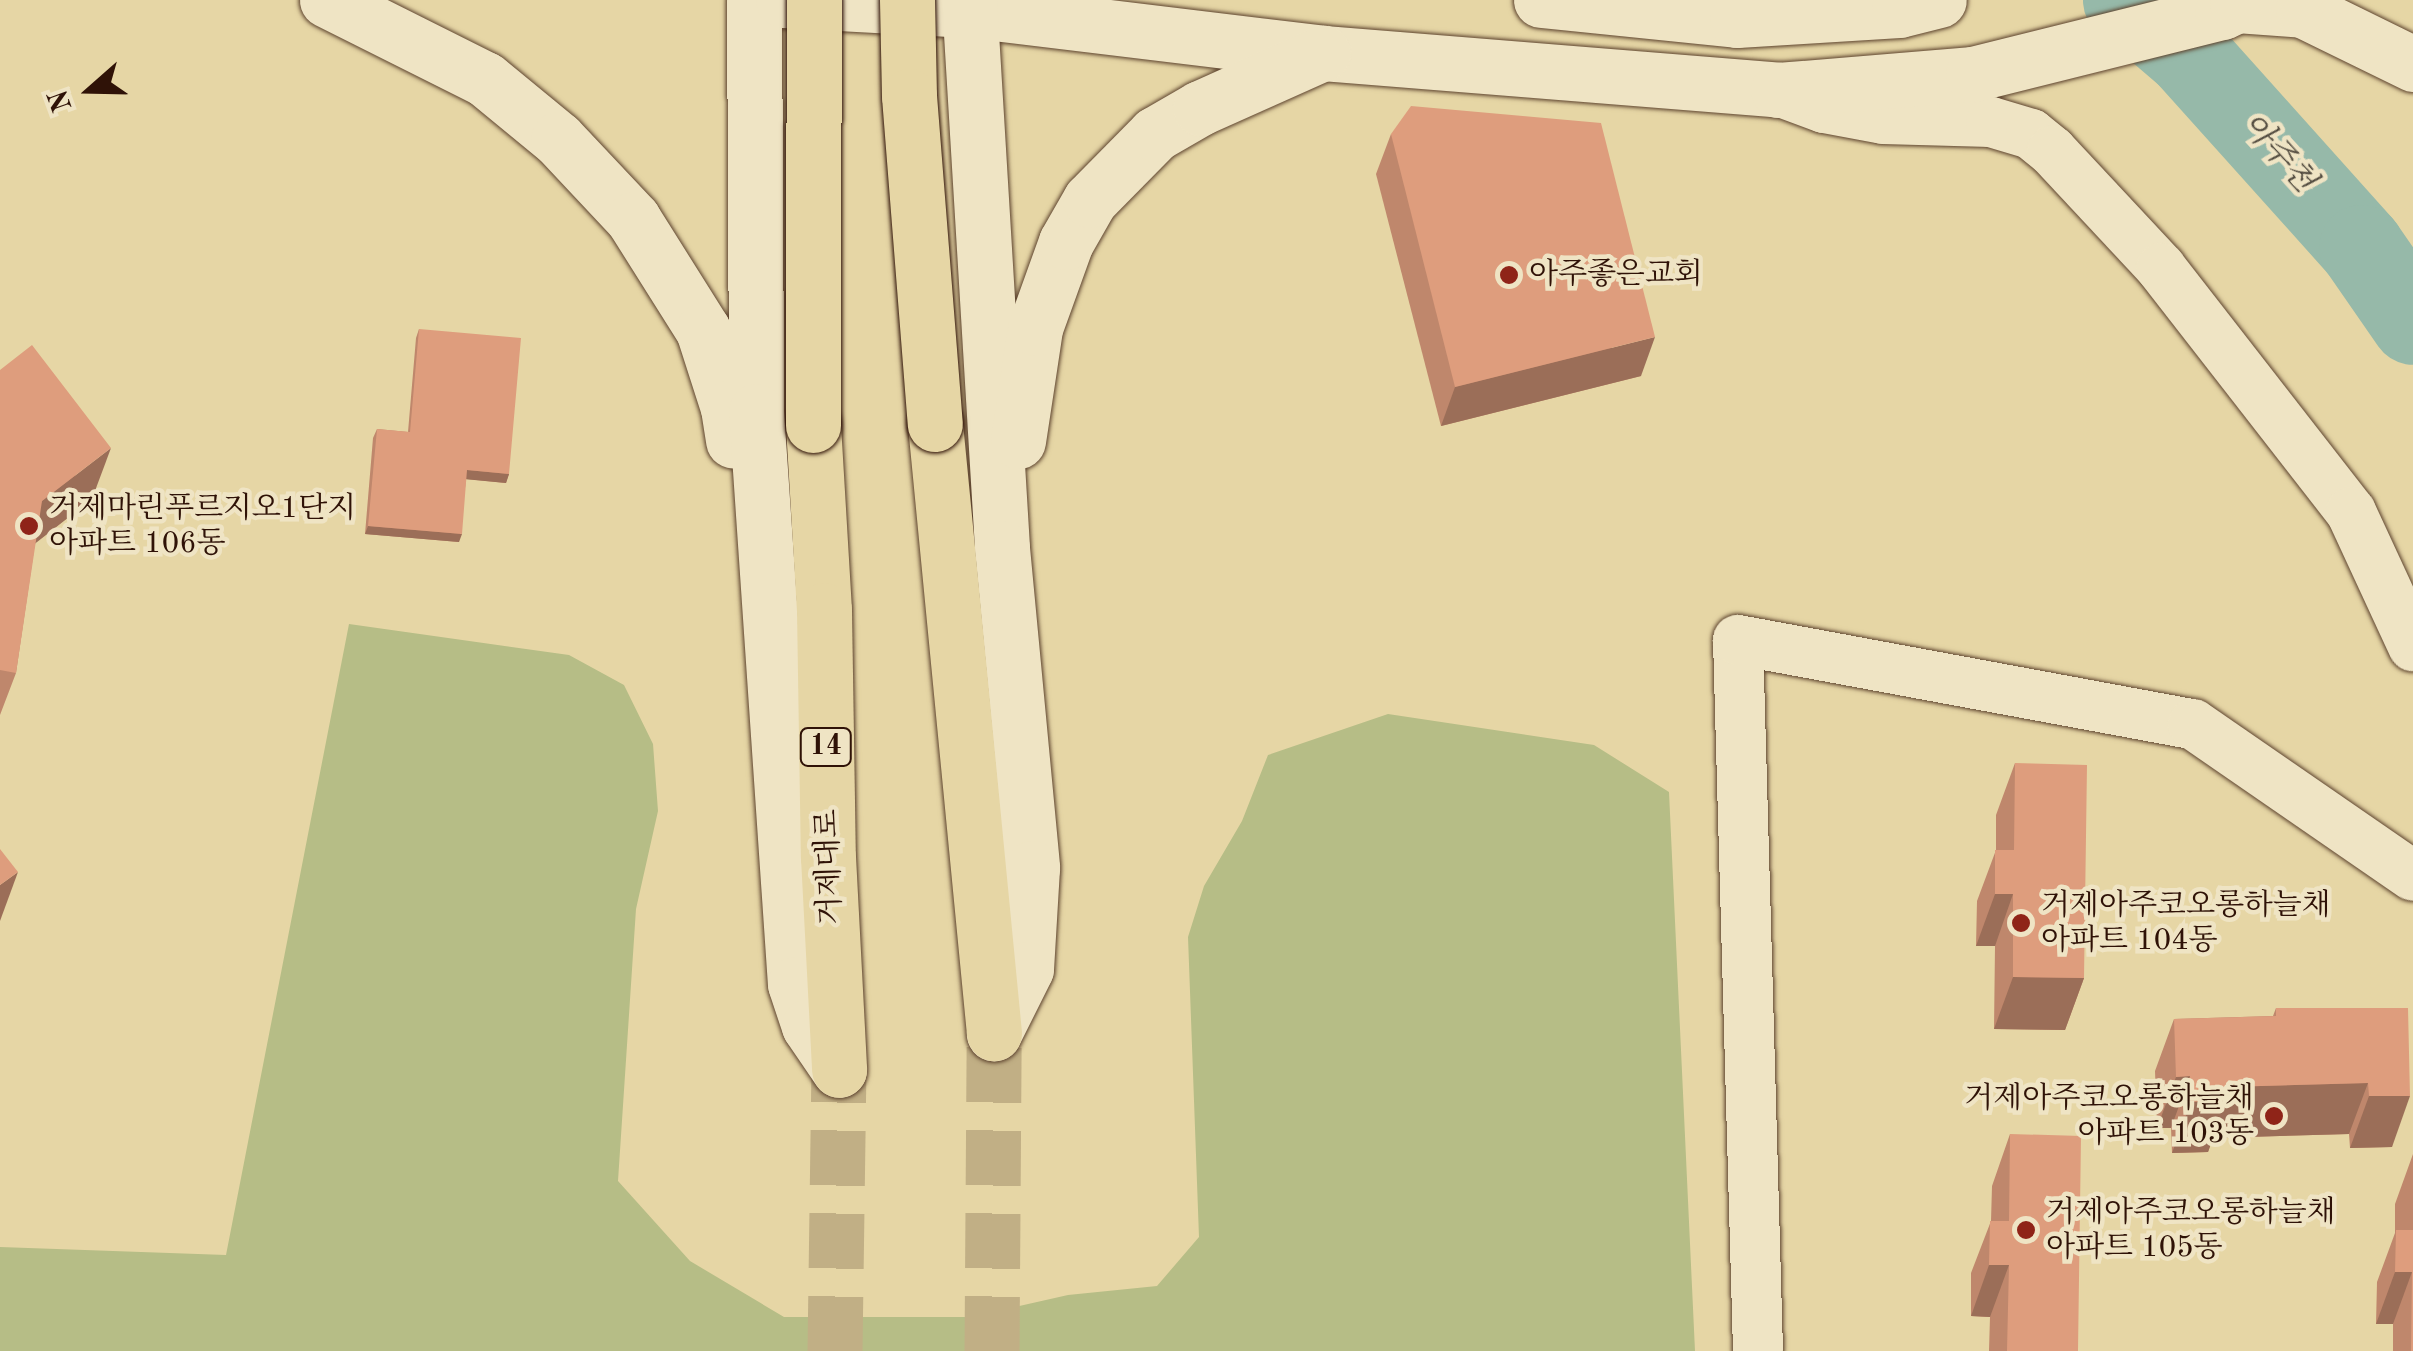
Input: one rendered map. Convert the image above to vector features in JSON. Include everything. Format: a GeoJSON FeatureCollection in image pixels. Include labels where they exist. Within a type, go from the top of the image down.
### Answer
{"type":"FeatureCollection","features":[{"type":"Feature","properties":{"kind":"highway","name":"거제대로"},"geometry":{"type":"LineString","coordinates":[[814,0],[813,425],[824,610],[828,857],[839,1070]]}},
{"type":"Feature","properties":{"kind":"highway"},"geometry":{"type":"LineString","coordinates":[[907,0],[909,96],[934,424],[994,1033]]}},
{"type":"Feature","properties":{"kind":"street"},"geometry":{"type":"LineString","coordinates":[[327,0],[486,79],[558,139],[634,219],[703,330],[716,362],[728,408],[740,490],[770,582]]}},
{"type":"Feature","properties":{"kind":"street"},"geometry":{"type":"LineString","coordinates":[[754,0],[756,411],[796,984],[809,1026],[839,1070]]}},
{"type":"Feature","properties":{"kind":"street"},"geometry":{"type":"LineString","coordinates":[[783,0],[969,5],[1324,53],[1778,90],[1972,74],[2236,6],[2303,10],[2413,64]]}},
{"type":"Feature","properties":{"kind":"street"},"geometry":{"type":"LineString","coordinates":[[1541,0],[1737,20],[1919,5]]}},
{"type":"Feature","properties":{"kind":"street"},"geometry":{"type":"LineString","coordinates":[[969,5],[1002,548],[1032,868],[1026,969],[994,1033]]}},
{"type":"Feature","properties":{"kind":"street"},"geometry":{"type":"LineString","coordinates":[[1002,548],[1036,328],[1066,242],[1090,200],[1155,134],[1200,108],[1324,53]]}},
{"type":"Feature","properties":{"kind":"street"},"geometry":{"type":"LineString","coordinates":[[1778,90],[1824,108],[1883,119],[1991,122],[2031,134],[2052,150],[2161,268],[2351,512],[2413,646]]}},
{"type":"Feature","properties":{"kind":"street"},"geometry":{"type":"LineString","coordinates":[[1758,1351],[1738,640],[2194,724],[2413,876]]}},
{"type":"Feature","properties":{"kind":"green space"},"geometry":{"type":"Polygon","coordinates":[[[349,624],[569,655],[624,685],[653,744],[658,811],[636,909],[618,1181],[690,1261],[784,1317],[971,1317],[1068,1295],[1157,1286],[1199,1237],[1188,937],[1204,886],[1242,821],[1268,755],[1388,714],[1594,745],[1669,792],[1695,1351],[0,1351],[0,1247],[226,1255],[349,624]]]}},
{"type":"Feature","properties":{"kind":"building","name":"아주좋은교회"},"geometry":{"type":"Polygon","coordinates":[[[1411,106],[1601,123],[1655,337],[1455,387],[1391,134],[1411,106]]]}},
{"type":"Feature","properties":{"kind":"building"},"geometry":{"type":"Polygon","coordinates":[[[419,329],[521,338],[509,474],[467,470],[462,534],[368,526],[377,429],[410,432],[419,329]]]}},
{"type":"Feature","properties":{"kind":"building"},"geometry":{"type":"Polygon","coordinates":[[[32,345],[111,448],[42,501],[16,673],[0,670],[0,370],[32,345]]]}},
{"type":"Feature","properties":{"kind":"building"},"geometry":{"type":"Polygon","coordinates":[[[2015,763],[2087,765],[2084,978],[2013,977],[2013,894],[1995,894],[1995,850],[2014,850],[2015,763]]]}},
{"type":"Feature","properties":{"kind":"building"},"geometry":{"type":"Polygon","coordinates":[[[0,849],[18,872],[0,885],[0,849]]]}},
{"type":"Feature","properties":{"kind":"building"},"geometry":{"type":"Polygon","coordinates":[[[2276,1008],[2408,1008],[2410,1096],[2369,1096],[2368,1083],[2226,1087],[2227,1100],[2191,1102],[2190,1076],[2176,1077],[2174,1019],[2276,1016],[2276,1008]]]}},
{"type":"Feature","properties":{"kind":"building"},"geometry":{"type":"Polygon","coordinates":[[[2010,1134],[2081,1136],[2078,1351],[2007,1351],[2009,1265],[1989,1265],[1990,1221],[2009,1221],[2010,1134]]]}},
{"type":"Feature","properties":{"kind":"building"},"geometry":{"type":"Polygon","coordinates":[[[2396,1230],[2413,1230],[2413,1351],[2412,1272],[2395,1272],[2396,1230]]]}},
{"type":"Feature","properties":{"kind":"waterway","name":"아주천"},"geometry":{"type":"LineString","coordinates":[[2125,0],[2188,54],[2361,247],[2413,322]]}},
{"type":"Feature","properties":{"kind":"tunnel"},"geometry":{"type":"LineString","coordinates":[[992,1351],[994,1033]]}},
{"type":"Feature","properties":{"kind":"tunnel"},"geometry":{"type":"LineString","coordinates":[[835,1351],[839,1070]]}},
{"type":"Feature","properties":{"kind":"place","name":"아주좋은교회"},"geometry":{"type":"Point","coordinates":[1509,275]}},
{"type":"Feature","properties":{"kind":"place","name":"거제마린푸르지오1단지 아파트 106동"},"geometry":{"type":"Point","coordinates":[29,526]}},
{"type":"Feature","properties":{"kind":"place","name":"거제아주코오롱하늘채 아파트 104동"},"geometry":{"type":"Point","coordinates":[2021,923]}},
{"type":"Feature","properties":{"kind":"place","name":"거제아주코오롱하늘채 아파트 103동"},"geometry":{"type":"Point","coordinates":[2274,1116]}},
{"type":"Feature","properties":{"kind":"place","name":"거제아주코오롱하늘채 아파트 105동"},"geometry":{"type":"Point","coordinates":[2026,1230]}}]}
